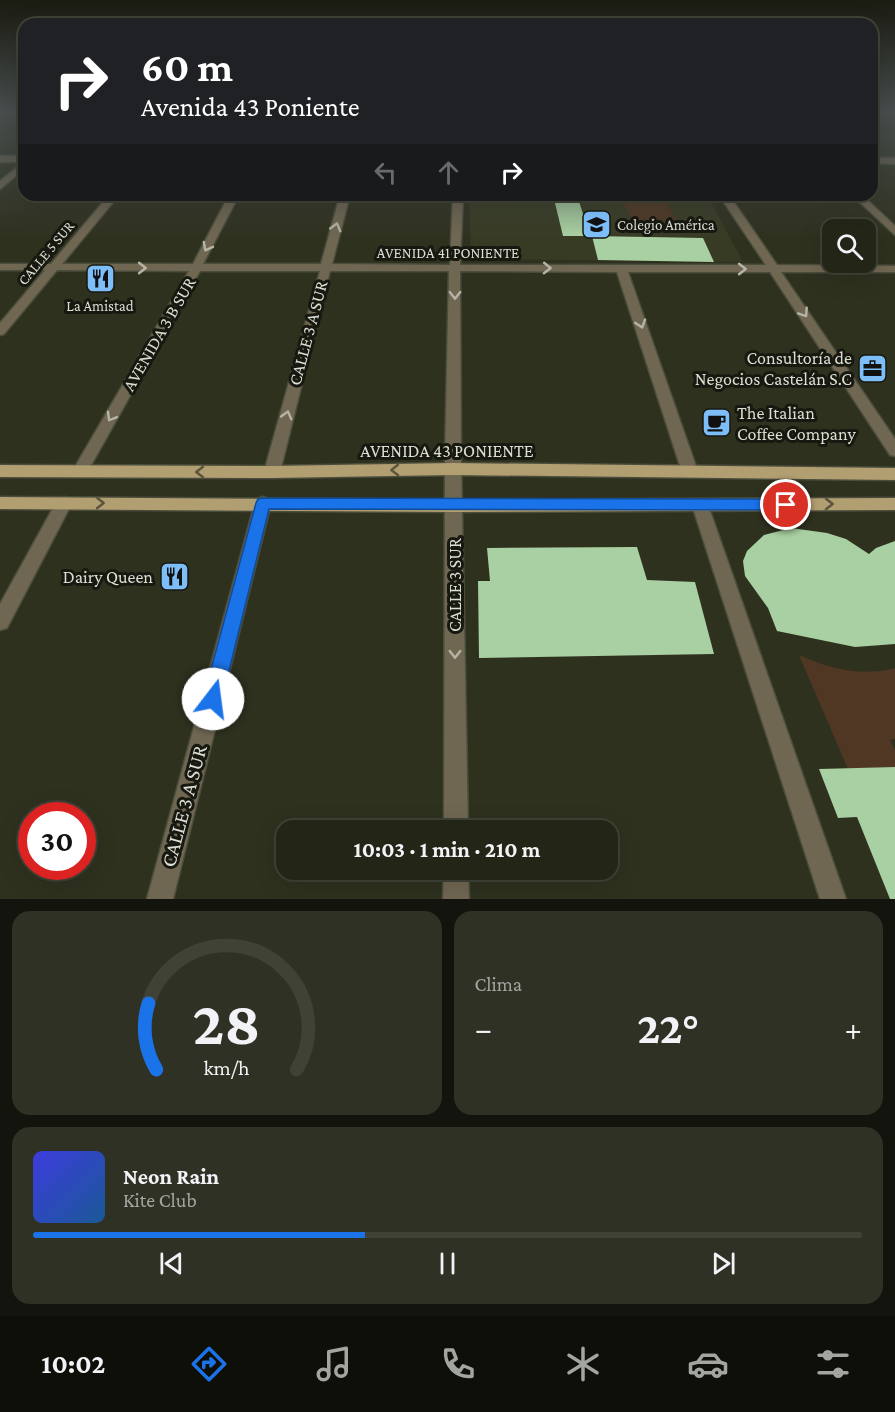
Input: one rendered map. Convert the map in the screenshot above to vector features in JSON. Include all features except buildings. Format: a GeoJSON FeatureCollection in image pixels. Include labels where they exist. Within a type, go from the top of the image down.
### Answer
{"type":"FeatureCollection","features":[{"type":"Feature","properties":{"kind":"main road","name":"AVENIDA 43 PONIENTE"},"geometry":{"type":"LineString","coordinates":[[0,471],[272,472],[453,469],[895,474]]}},
{"type":"Feature","properties":{"kind":"main road"},"geometry":{"type":"LineString","coordinates":[[0,503],[455,506],[895,504]]}},
{"type":"Feature","properties":{"kind":"street"},"geometry":{"type":"LineString","coordinates":[[0,159],[18,159]]}},
{"type":"Feature","properties":{"kind":"street"},"geometry":{"type":"LineString","coordinates":[[878,161],[895,161]]}},
{"type":"Feature","properties":{"kind":"street"},"geometry":{"type":"LineString","coordinates":[[0,186],[18,170]]}},
{"type":"Feature","properties":{"kind":"street","name":"CALLE 5 SUR"},"geometry":{"type":"LineString","coordinates":[[0,331],[109,201]]}},
{"type":"Feature","properties":{"kind":"street","name":"AVENIDA 3 B SUR"},"geometry":{"type":"LineString","coordinates":[[80,471],[196,268],[231,201]]}},
{"type":"Feature","properties":{"kind":"street","name":"CALLE 3 A SUR"},"geometry":{"type":"LineString","coordinates":[[272,472],[343,201]]}},
{"type":"Feature","properties":{"kind":"street","name":"CALLE 3 SUR"},"geometry":{"type":"LineString","coordinates":[[456,820],[453,469],[458,201]]}},
{"type":"Feature","properties":{"kind":"street"},"geometry":{"type":"LineString","coordinates":[[728,201],[895,451]]}},
{"type":"Feature","properties":{"kind":"street"},"geometry":{"type":"LineString","coordinates":[[864,201],[895,232]]}},
{"type":"Feature","properties":{"kind":"street","name":"AVENIDA 41 PONIENTE"},"geometry":{"type":"LineString","coordinates":[[0,267],[895,269]]}},
{"type":"Feature","properties":{"kind":"street"},"geometry":{"type":"LineString","coordinates":[[622,269],[690,471]]}},
{"type":"Feature","properties":{"kind":"street"},"geometry":{"type":"LineString","coordinates":[[0,622],[64,503]]}},
{"type":"Feature","properties":{"kind":"street","name":"CALLE 3 A SUR"},"geometry":{"type":"LineString","coordinates":[[160,899],[263,503]]}},
{"type":"Feature","properties":{"kind":"street"},"geometry":{"type":"LineString","coordinates":[[700,505],[833,899]]}},
{"type":"Feature","properties":{"kind":"street"},"geometry":{"type":"LineString","coordinates":[[456,880],[456,899]]}},
{"type":"Feature","properties":{"kind":"shaded area","name":"Colegio América"},"geometry":{"type":"Polygon","coordinates":[[[469,201],[710,201],[743,262],[478,259],[471,255],[469,201]]]}},
{"type":"Feature","properties":{"kind":"shaded area"},"geometry":{"type":"Polygon","coordinates":[[[623,201],[666,201],[676,220],[632,220],[623,201]]]}},
{"type":"Feature","properties":{"kind":"shaded area"},"geometry":{"type":"Polygon","coordinates":[[[799,655],[834,668],[858,672],[895,668],[895,739],[890,740],[895,750],[895,767],[848,769],[799,655]]]}},
{"type":"Feature","properties":{"kind":"place","name":"Colegio América"},"geometry":{"type":"Point","coordinates":[596,225]}},
{"type":"Feature","properties":{"kind":"place","name":"La Amistad"},"geometry":{"type":"Point","coordinates":[100,279]}},
{"type":"Feature","properties":{"kind":"place","name":"Consultoría de Negocios Castelán S.C"},"geometry":{"type":"Point","coordinates":[873,368]}},
{"type":"Feature","properties":{"kind":"place","name":"The Italian Coffee Company"},"geometry":{"type":"Point","coordinates":[716,423]}},
{"type":"Feature","properties":{"kind":"place","name":"Dairy Queen"},"geometry":{"type":"Point","coordinates":[174,577]}},
{"type":"Feature","properties":{"kind":"route"},"geometry":{"type":"LineString","coordinates":[[213,699],[263,503],[455,506],[786,505]]}}]}
